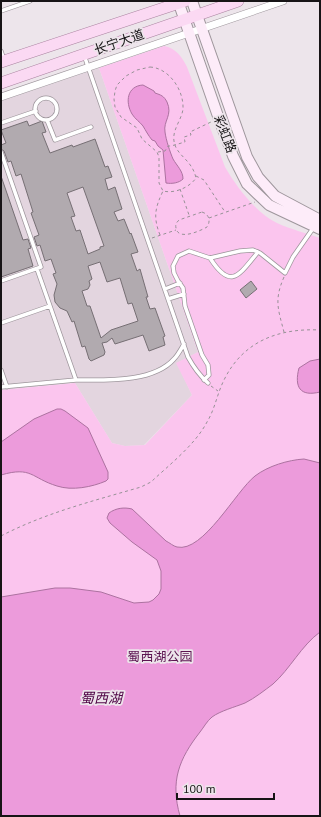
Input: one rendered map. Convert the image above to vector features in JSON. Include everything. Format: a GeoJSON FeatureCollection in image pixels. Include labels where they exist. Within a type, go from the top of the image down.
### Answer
{"type":"FeatureCollection","features":[{"type":"Feature","properties":{"kind":"main road","name":"彩虹路"},"geometry":{"type":"LineString","coordinates":[[192,1],[247,157],[258,177],[275,196],[318,225]]}},
{"type":"Feature","properties":{"kind":"main road","name":"长宁大道"},"geometry":{"type":"LineString","coordinates":[[1,83],[238,1]]}},
{"type":"Feature","properties":{"kind":"main road","name":"彩虹路"},"geometry":{"type":"LineString","coordinates":[[181,2],[184,19],[219,119],[233,156],[247,184],[269,205],[318,225]]}},
{"type":"Feature","properties":{"kind":"main road","name":"长宁大道"},"geometry":{"type":"LineString","coordinates":[[2,58],[181,2]]}},
{"type":"Feature","properties":{"kind":"street"},"geometry":{"type":"LineString","coordinates":[[1,97],[283,1]]}},
{"type":"Feature","properties":{"kind":"lane"},"geometry":{"type":"LineString","coordinates":[[1,11],[30,1]]}},
{"type":"Feature","properties":{"kind":"lane"},"geometry":{"type":"LineString","coordinates":[[83,54],[184,344],[194,369],[208,384]]}},
{"type":"Feature","properties":{"kind":"lane"},"geometry":{"type":"LineString","coordinates":[[49,98],[55,103],[57,110],[54,117],[47,120],[40,118],[36,111],[36,105],[41,99],[49,98]]}},
{"type":"Feature","properties":{"kind":"lane"},"geometry":{"type":"LineString","coordinates":[[1,123],[36,111]]}},
{"type":"Feature","properties":{"kind":"lane"},"geometry":{"type":"LineString","coordinates":[[47,120],[55,140],[92,127]]}},
{"type":"Feature","properties":{"kind":"lane"},"geometry":{"type":"LineString","coordinates":[[1,152],[41,267],[1,281]]}},
{"type":"Feature","properties":{"kind":"lane"},"geometry":{"type":"LineString","coordinates":[[204,380],[209,375],[209,369],[202,356],[185,306],[183,288],[175,278],[173,266],[176,259],[181,254],[191,251],[210,258],[250,250],[258,252],[285,273],[293,257],[318,225]]}},
{"type":"Feature","properties":{"kind":"lane"},"geometry":{"type":"LineString","coordinates":[[210,258],[223,275],[234,276],[241,272],[258,252]]}},
{"type":"Feature","properties":{"kind":"lane"},"geometry":{"type":"LineString","coordinates":[[37,269],[76,380]]}},
{"type":"Feature","properties":{"kind":"lane"},"geometry":{"type":"LineString","coordinates":[[165,289],[180,283]]}},
{"type":"Feature","properties":{"kind":"lane"},"geometry":{"type":"LineString","coordinates":[[168,300],[184,294]]}},
{"type":"Feature","properties":{"kind":"lane"},"geometry":{"type":"LineString","coordinates":[[1,323],[50,306]]}},
{"type":"Feature","properties":{"kind":"lane"},"geometry":{"type":"LineString","coordinates":[[1,387],[76,380],[126,379],[162,368],[174,360],[184,344]]}},
{"type":"Feature","properties":{"kind":"lane"},"geometry":{"type":"LineString","coordinates":[[1,370],[6,387]]}},
{"type":"Feature","properties":{"kind":"path"},"geometry":{"type":"LineString","coordinates":[[163,191],[158,183],[159,157],[157,152],[142,139],[137,128],[121,117],[115,107],[115,91],[117,85],[126,76],[137,70],[150,67],[158,68],[171,77],[176,83],[182,99],[183,108],[175,132],[175,144],[180,154],[192,167],[196,176],[204,180],[225,212]]}},
{"type":"Feature","properties":{"kind":"path"},"geometry":{"type":"LineString","coordinates":[[157,152],[165,151],[168,146],[185,142],[184,137],[191,135],[190,132],[219,119]]}},
{"type":"Feature","properties":{"kind":"path"},"geometry":{"type":"LineString","coordinates":[[163,191],[171,192],[190,185],[196,176]]}},
{"type":"Feature","properties":{"kind":"path"},"geometry":{"type":"LineString","coordinates":[[180,189],[189,216]]}},
{"type":"Feature","properties":{"kind":"path"},"geometry":{"type":"LineString","coordinates":[[160,236],[156,226],[155,212],[156,205],[163,191]]}},
{"type":"Feature","properties":{"kind":"path"},"geometry":{"type":"LineString","coordinates":[[209,218],[263,199]]}},
{"type":"Feature","properties":{"kind":"path"},"geometry":{"type":"LineString","coordinates":[[202,212],[209,218],[207,227],[200,230],[183,235],[176,230],[178,221],[189,216],[202,212]]}},
{"type":"Feature","properties":{"kind":"path"},"geometry":{"type":"LineString","coordinates":[[148,240],[176,230]]}},
{"type":"Feature","properties":{"kind":"path"},"geometry":{"type":"LineString","coordinates":[[284,332],[278,310],[277,298],[278,290],[285,273]]}},
{"type":"Feature","properties":{"kind":"path"},"geometry":{"type":"LineString","coordinates":[[1,536],[16,528],[73,506],[141,487],[151,482],[200,433],[207,423],[214,407],[218,392],[232,365],[241,355],[258,342],[284,332],[302,329],[320,330]]}},
{"type":"Feature","properties":{"kind":"path"},"geometry":{"type":"LineString","coordinates":[[208,384],[218,392]]}},
{"type":"Feature","properties":{"kind":"shaded area"},"geometry":{"type":"Polygon","coordinates":[[[99,68],[198,352],[177,363],[192,395],[144,445],[125,446],[112,443],[75,383],[1,390],[1,101],[99,68]]]}},
{"type":"Feature","properties":{"kind":"green space","name":"蜀西湖公园"},"geometry":{"type":"Polygon","coordinates":[[[164,46],[175,51],[181,56],[185,63],[225,167],[247,198],[269,219],[287,227],[320,238],[320,816],[1,816],[1,390],[75,383],[112,443],[125,446],[145,445],[192,395],[176,363],[198,352],[99,68],[164,46]]]}},
{"type":"Feature","properties":{"kind":"water"},"geometry":{"type":"Polygon","coordinates":[[[143,85],[165,98],[169,107],[165,124],[168,146],[173,159],[183,176],[183,179],[177,182],[166,183],[163,150],[155,141],[152,140],[143,126],[133,116],[130,109],[128,100],[131,91],[138,86],[143,85]]]}},
{"type":"Feature","properties":{"kind":"water"},"geometry":{"type":"Polygon","coordinates":[[[320,359],[320,392],[303,392],[298,385],[297,380],[299,368],[310,361],[320,359]]]}},
{"type":"Feature","properties":{"kind":"water"},"geometry":{"type":"Polygon","coordinates":[[[57,409],[65,411],[88,428],[108,472],[108,479],[106,481],[88,487],[69,488],[48,483],[25,472],[1,475],[1,442],[34,419],[57,409]]]}},
{"type":"Feature","properties":{"kind":"water","name":"蜀西湖"},"geometry":{"type":"Polygon","coordinates":[[[304,459],[320,463],[320,632],[307,644],[285,672],[273,684],[249,701],[219,713],[207,722],[187,752],[178,771],[176,792],[180,816],[1,816],[1,597],[55,588],[70,588],[101,592],[134,603],[149,602],[159,594],[161,589],[161,571],[157,560],[132,542],[110,523],[107,518],[109,513],[120,508],[132,509],[166,541],[177,547],[187,546],[197,541],[208,531],[247,484],[260,472],[278,464],[304,459]]]}},
{"type":"Feature","properties":{"kind":"building"},"geometry":{"type":"Polygon","coordinates":[[[27,121],[29,126],[42,121],[46,132],[42,133],[50,153],[95,139],[105,167],[108,166],[112,177],[105,179],[108,190],[115,187],[122,209],[114,212],[118,221],[124,219],[130,234],[131,233],[138,252],[131,254],[137,271],[140,269],[150,309],[155,308],[165,336],[163,337],[165,345],[149,351],[143,335],[115,344],[112,338],[107,342],[102,343],[105,352],[104,355],[91,361],[89,359],[85,346],[82,347],[74,321],[72,322],[67,311],[60,308],[55,302],[54,295],[57,284],[53,274],[56,273],[51,259],[45,261],[40,245],[37,246],[34,237],[39,235],[31,213],[33,212],[21,174],[16,176],[11,161],[8,162],[4,151],[1,149],[1,145],[6,143],[1,130],[27,121]],[[83,187],[67,193],[75,216],[71,217],[76,231],[80,230],[88,254],[104,246],[83,187]],[[100,262],[88,266],[92,279],[89,281],[90,285],[88,289],[82,291],[87,306],[90,306],[101,338],[111,330],[138,321],[132,303],[128,304],[120,278],[107,282],[100,262]]]}},
{"type":"Feature","properties":{"kind":"building"},"geometry":{"type":"Polygon","coordinates":[[[1,176],[23,240],[28,239],[31,248],[28,249],[33,266],[1,277],[1,176]]]}},
{"type":"Feature","properties":{"kind":"building"},"geometry":{"type":"Polygon","coordinates":[[[251,281],[257,289],[246,298],[240,290],[251,281]]]}}]}
